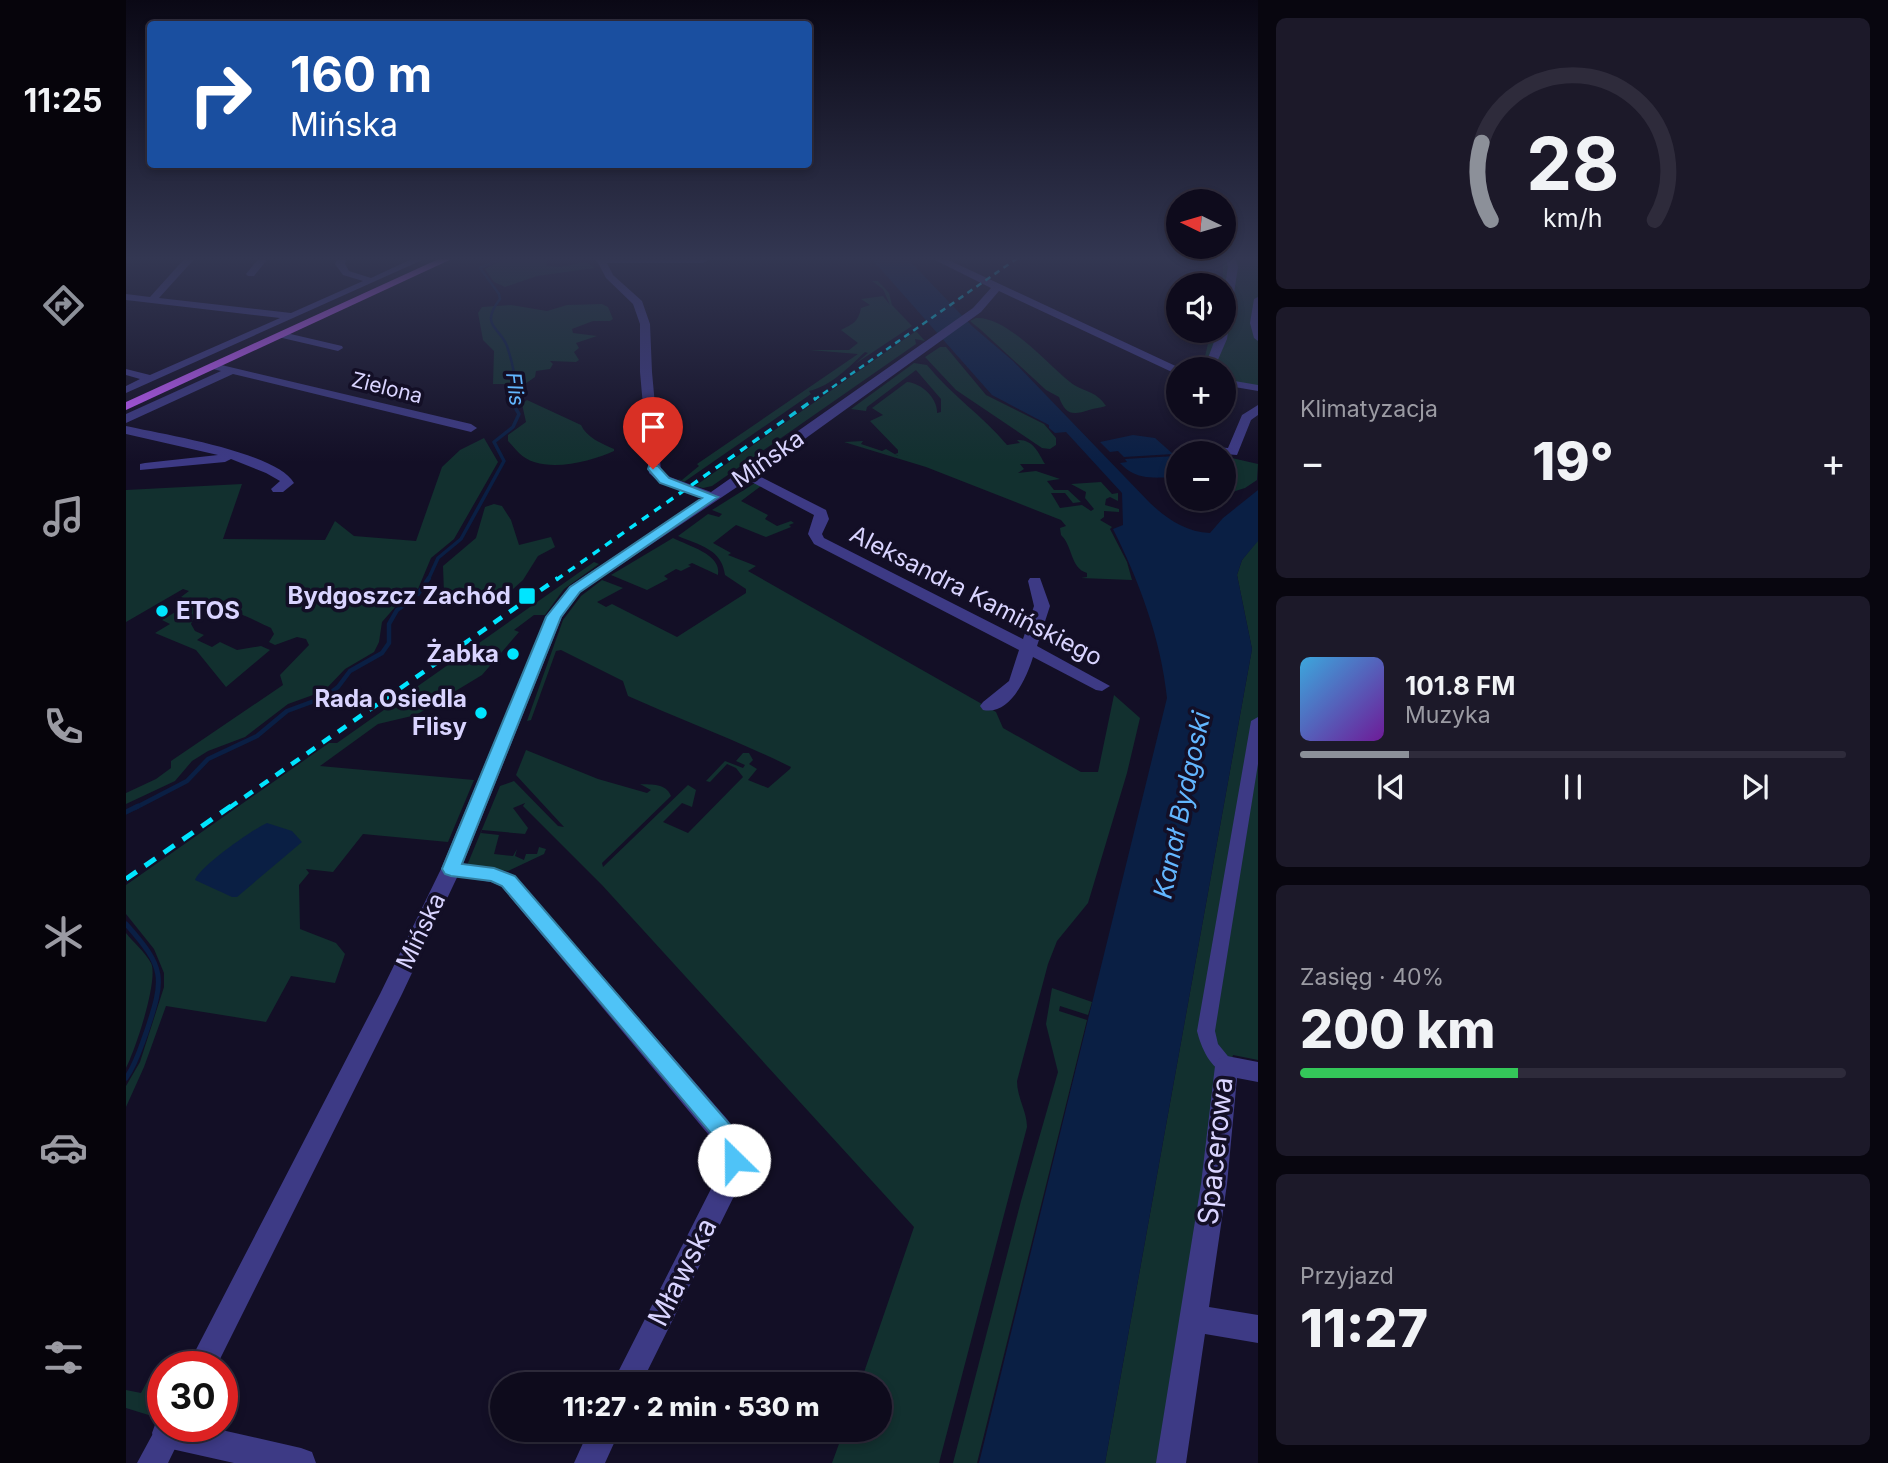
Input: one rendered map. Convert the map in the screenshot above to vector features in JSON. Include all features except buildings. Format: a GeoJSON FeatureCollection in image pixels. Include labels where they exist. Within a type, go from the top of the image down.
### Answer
{"type":"FeatureCollection","features":[{"type":"Feature","properties":{"kind":"main road"},"geometry":{"type":"LineString","coordinates":[[126,397],[286,325]]}},
{"type":"Feature","properties":{"kind":"main road"},"geometry":{"type":"LineString","coordinates":[[126,406],[303,325]]}},
{"type":"Feature","properties":{"kind":"street"},"geometry":{"type":"LineString","coordinates":[[126,390],[271,325]]}},
{"type":"Feature","properties":{"kind":"street"},"geometry":{"type":"LineString","coordinates":[[645,325],[646,372],[655,473],[665,480],[712,497]]}},
{"type":"Feature","properties":{"kind":"street","name":"Mińska"},"geometry":{"type":"LineString","coordinates":[[209,1351],[368,1041],[451,869],[554,617],[565,600],[575,590],[747,474],[955,325]]}},
{"type":"Feature","properties":{"kind":"street"},"geometry":{"type":"LineString","coordinates":[[1079,325],[1166,365]]}},
{"type":"Feature","properties":{"kind":"street"},"geometry":{"type":"LineString","coordinates":[[1214,357],[1224,325]]}},
{"type":"Feature","properties":{"kind":"street"},"geometry":{"type":"LineString","coordinates":[[282,335],[338,348]]}},
{"type":"Feature","properties":{"kind":"street","name":"Zielona"},"geometry":{"type":"LineString","coordinates":[[213,366],[471,428]]}},
{"type":"Feature","properties":{"kind":"street"},"geometry":{"type":"LineString","coordinates":[[126,419],[230,371]]}},
{"type":"Feature","properties":{"kind":"street"},"geometry":{"type":"LineString","coordinates":[[126,372],[152,379]]}},
{"type":"Feature","properties":{"kind":"street"},"geometry":{"type":"LineString","coordinates":[[1236,384],[1258,388]]}},
{"type":"Feature","properties":{"kind":"street"},"geometry":{"type":"LineString","coordinates":[[1236,444],[1246,418],[1258,409]]}},
{"type":"Feature","properties":{"kind":"street"},"geometry":{"type":"LineString","coordinates":[[126,430],[231,455],[282,476],[287,483],[278,489]]}},
{"type":"Feature","properties":{"kind":"street"},"geometry":{"type":"LineString","coordinates":[[145,467],[224,459],[231,455]]}},
{"type":"Feature","properties":{"kind":"street","name":"Aleksandra Kamińskiego"},"geometry":{"type":"LineString","coordinates":[[747,474],[821,513],[822,519],[815,534],[819,541],[1102,686]]}},
{"type":"Feature","properties":{"kind":"street"},"geometry":{"type":"LineString","coordinates":[[989,706],[1014,686],[1042,606],[1035,581]]}},
{"type":"Feature","properties":{"kind":"street","name":"Spacerowa"},"geometry":{"type":"LineString","coordinates":[[1171,1463],[1223,1123],[1227,1066],[1210,1047],[1206,1031],[1258,721]]}},
{"type":"Feature","properties":{"kind":"street","name":"Mławska"},"geometry":{"type":"LineString","coordinates":[[451,869],[494,875],[508,881],[718,1126],[733,1148],[734,1160],[728,1181],[632,1372]]}},
{"type":"Feature","properties":{"kind":"street"},"geometry":{"type":"LineString","coordinates":[[1227,1066],[1258,1072]]}},
{"type":"Feature","properties":{"kind":"street"},"geometry":{"type":"LineString","coordinates":[[1193,1318],[1258,1329]]}},
{"type":"Feature","properties":{"kind":"street"},"geometry":{"type":"LineString","coordinates":[[152,1463],[163,1442]]}},
{"type":"Feature","properties":{"kind":"street"},"geometry":{"type":"LineString","coordinates":[[217,1442],[301,1463]]}},
{"type":"Feature","properties":{"kind":"street"},"geometry":{"type":"LineString","coordinates":[[589,1463],[599,1442]]}},
{"type":"Feature","properties":{"kind":"green space"},"geometry":{"type":"Polygon","coordinates":[[[480,325],[582,325],[572,329],[573,333],[597,336],[576,343],[579,348],[574,352],[579,360],[576,362],[550,361],[553,364],[550,369],[536,371],[535,377],[525,384],[493,384],[494,351],[483,340],[480,325]]]}},
{"type":"Feature","properties":{"kind":"green space"},"geometry":{"type":"Polygon","coordinates":[[[849,325],[912,326],[855,364],[868,353],[865,352],[846,370],[817,389],[809,391],[811,394],[684,482],[677,479],[682,480],[699,466],[697,464],[858,354],[809,350],[849,350],[858,343],[841,330],[849,325]]]}},
{"type":"Feature","properties":{"kind":"green space"},"geometry":{"type":"Polygon","coordinates":[[[975,325],[1001,325],[1026,342],[1070,382],[1098,397],[1106,406],[1078,413],[1070,412],[1059,397],[1046,390],[975,325]]]}},
{"type":"Feature","properties":{"kind":"green space"},"geometry":{"type":"Polygon","coordinates":[[[1236,325],[1258,325],[1258,388],[1236,384],[1236,357],[1205,357],[1208,343],[1236,343],[1236,325]]]}},
{"type":"Feature","properties":{"kind":"green space"},"geometry":{"type":"Polygon","coordinates":[[[916,331],[925,341],[915,339],[916,344],[712,486],[695,486],[916,331]]]}},
{"type":"Feature","properties":{"kind":"green space"},"geometry":{"type":"Polygon","coordinates":[[[940,347],[946,347],[986,395],[1044,424],[1056,438],[1056,445],[1050,449],[1042,448],[956,390],[925,357],[940,347]]]}},
{"type":"Feature","properties":{"kind":"green space"},"geometry":{"type":"Polygon","coordinates":[[[914,363],[927,365],[1007,445],[1023,440],[1034,447],[1045,464],[1020,464],[1024,469],[1018,473],[1036,471],[1060,479],[1047,481],[1054,490],[1068,490],[1081,502],[1073,503],[1065,493],[1051,493],[1060,508],[1082,505],[1091,511],[1094,509],[1085,498],[1086,492],[1071,484],[1101,482],[1112,494],[1118,493],[1118,501],[1110,497],[1106,499],[1105,505],[1119,509],[1119,512],[1104,511],[1104,517],[1100,520],[1112,527],[1110,529],[1127,562],[1132,580],[1081,578],[1087,577],[1087,573],[1074,562],[1061,535],[1060,528],[1066,526],[1061,520],[926,467],[844,442],[863,441],[861,444],[882,451],[886,449],[898,456],[895,454],[898,450],[870,421],[883,415],[872,408],[907,382],[918,385],[928,393],[935,402],[937,413],[941,412],[941,399],[916,370],[867,407],[866,411],[851,409],[914,363]]]}},
{"type":"Feature","properties":{"kind":"green space"},"geometry":{"type":"Polygon","coordinates":[[[527,400],[581,425],[590,437],[614,451],[566,464],[540,464],[528,460],[508,441],[508,435],[526,422],[522,404],[527,400]]]}},
{"type":"Feature","properties":{"kind":"green space"},"geometry":{"type":"Polygon","coordinates":[[[484,438],[498,462],[454,539],[431,558],[418,589],[396,606],[382,622],[379,642],[374,652],[345,669],[324,691],[288,704],[245,737],[208,751],[192,761],[175,781],[126,804],[126,793],[156,779],[171,768],[171,761],[283,685],[280,675],[309,645],[306,639],[297,637],[275,645],[269,642],[274,634],[271,628],[228,610],[206,609],[197,614],[191,624],[195,631],[204,635],[197,640],[212,647],[220,642],[237,650],[261,646],[270,650],[226,687],[196,650],[155,633],[170,624],[162,620],[192,602],[181,597],[189,591],[183,589],[126,622],[126,490],[242,484],[223,539],[325,540],[335,521],[354,536],[416,541],[442,467],[460,450],[484,438]]]}},
{"type":"Feature","properties":{"kind":"green space"},"geometry":{"type":"Polygon","coordinates":[[[1236,459],[1258,464],[1257,480],[1236,491],[1236,459]]]}},
{"type":"Feature","properties":{"kind":"green space"},"geometry":{"type":"Polygon","coordinates":[[[755,483],[761,486],[741,501],[768,515],[765,519],[777,526],[791,521],[794,523],[789,525],[791,527],[766,537],[736,525],[713,543],[731,553],[728,555],[756,566],[748,571],[996,712],[1003,728],[1081,772],[1098,772],[1114,695],[1140,718],[1127,773],[1088,903],[1057,941],[1048,964],[1017,1081],[1027,1127],[939,1463],[832,1463],[840,1442],[892,1442],[892,1372],[864,1372],[914,1227],[602,885],[523,806],[525,803],[513,808],[528,828],[525,834],[482,830],[481,833],[499,835],[494,854],[513,856],[517,849],[515,856],[524,860],[526,854],[537,854],[539,847],[546,849],[544,854],[508,871],[467,865],[500,786],[514,781],[558,826],[564,827],[516,775],[526,750],[598,779],[647,793],[651,790],[640,784],[658,786],[669,792],[671,796],[602,863],[603,867],[688,785],[696,790],[692,807],[682,803],[663,822],[688,833],[743,777],[736,768],[727,764],[710,782],[706,781],[725,761],[743,768],[745,765],[736,761],[743,753],[749,753],[753,760],[749,764],[757,769],[748,780],[768,788],[790,769],[791,767],[751,748],[628,696],[623,681],[561,650],[556,651],[531,720],[527,721],[563,620],[581,596],[602,580],[623,588],[597,602],[606,607],[612,604],[677,637],[746,593],[746,589],[725,575],[723,566],[714,554],[701,545],[678,536],[708,514],[719,517],[722,514],[712,510],[755,483]]]}},
{"type":"Feature","properties":{"kind":"green space"},"geometry":{"type":"Polygon","coordinates":[[[494,504],[502,506],[511,520],[519,545],[551,537],[555,547],[538,556],[523,580],[504,597],[484,604],[468,597],[444,593],[443,566],[476,538],[485,507],[494,504]]]}},
{"type":"Feature","properties":{"kind":"green space"},"geometry":{"type":"Polygon","coordinates":[[[673,538],[709,556],[715,561],[718,575],[692,563],[681,571],[676,569],[664,576],[668,579],[647,590],[611,575],[673,538]]]}},
{"type":"Feature","properties":{"kind":"green space"},"geometry":{"type":"Polygon","coordinates":[[[1258,540],[1258,1060],[1233,1055],[1211,1136],[1159,1463],[1105,1463],[1252,649],[1237,575],[1242,560],[1258,540]]]}},
{"type":"Feature","properties":{"kind":"green space"},"geometry":{"type":"Polygon","coordinates":[[[594,562],[599,564],[564,589],[545,615],[534,615],[514,630],[519,632],[482,675],[416,715],[378,724],[320,766],[474,780],[448,842],[363,834],[333,872],[306,869],[309,873],[299,885],[300,929],[336,943],[345,954],[335,983],[291,976],[266,1022],[166,1006],[126,1107],[126,1086],[140,1062],[164,987],[164,973],[154,949],[126,914],[126,885],[329,743],[337,743],[594,562]]]}},
{"type":"Feature","properties":{"kind":"green space"},"geometry":{"type":"Polygon","coordinates":[[[126,933],[151,963],[153,971],[145,1015],[126,1068],[126,933]]]}},
{"type":"Feature","properties":{"kind":"green space"},"geometry":{"type":"Polygon","coordinates":[[[1052,988],[1092,1002],[1088,1015],[1060,1006],[1059,1011],[1087,1020],[977,1463],[953,1463],[1021,1201],[1058,1072],[1046,1024],[1052,988]]]}},
{"type":"Feature","properties":{"kind":"green space"},"geometry":{"type":"Polygon","coordinates":[[[147,1382],[147,1415],[126,1408],[126,1390],[141,1393],[147,1382]]]}},
{"type":"Feature","properties":{"kind":"water","name":"Kanał Bydgoski"},"geometry":{"type":"Polygon","coordinates":[[[930,325],[971,325],[1013,361],[1150,503],[1177,524],[1210,533],[1223,518],[1236,511],[1236,508],[1258,490],[1258,541],[1242,560],[1237,575],[1252,649],[1105,1463],[979,1463],[1167,698],[1154,632],[1132,569],[1113,529],[1123,525],[1122,493],[1066,432],[1055,433],[1049,425],[992,395],[930,325]]]}},
{"type":"Feature","properties":{"kind":"water"},"geometry":{"type":"Polygon","coordinates":[[[1133,435],[1155,438],[1166,448],[1166,454],[1124,457],[1118,451],[1110,452],[1100,442],[1133,435]]]}},
{"type":"Feature","properties":{"kind":"water"},"geometry":{"type":"Polygon","coordinates":[[[1166,457],[1166,478],[1132,473],[1120,463],[1127,462],[1125,459],[1166,457]]]}},
{"type":"Feature","properties":{"kind":"water"},"geometry":{"type":"Polygon","coordinates":[[[267,823],[292,831],[302,842],[237,897],[195,880],[216,858],[267,823]]]}},
{"type":"Feature","properties":{"kind":"waterway","name":"Flis"},"geometry":{"type":"LineString","coordinates":[[493,325],[507,346],[513,366],[516,400]]}},
{"type":"Feature","properties":{"kind":"waterway","name":"Flis"},"geometry":{"type":"LineString","coordinates":[[429,578],[438,558],[461,539],[504,461],[494,442],[513,427],[519,414],[516,400]]}},
{"type":"Feature","properties":{"kind":"waterway","name":"Flis"},"geometry":{"type":"LineString","coordinates":[[418,594],[429,578]]}},
{"type":"Feature","properties":{"kind":"waterway","name":"Flis"},"geometry":{"type":"LineString","coordinates":[[135,808],[187,781],[208,759],[257,736],[287,711],[325,697],[338,687],[350,671],[382,653],[389,643],[389,624],[397,610],[410,601]]}},
{"type":"Feature","properties":{"kind":"waterway","name":"Flis"},"geometry":{"type":"LineString","coordinates":[[126,812],[138,806]]}},
{"type":"Feature","properties":{"kind":"waterway","name":"Flis"},"geometry":{"type":"LineString","coordinates":[[126,924],[148,952],[158,974],[156,999],[146,1033],[126,1078]]}},
{"type":"Feature","properties":{"kind":"railway"},"geometry":{"type":"LineString","coordinates":[[814,400],[921,325]]}},
{"type":"Feature","properties":{"kind":"railway"},"geometry":{"type":"LineString","coordinates":[[556,580],[816,398]]}},
{"type":"Feature","properties":{"kind":"railway"},"geometry":{"type":"LineString","coordinates":[[229,808],[558,578]]}},
{"type":"Feature","properties":{"kind":"railway"},"geometry":{"type":"LineString","coordinates":[[126,879],[231,806]]}},
{"type":"Feature","properties":{"kind":"place","name":"Bydgoszcz Zachód"},"geometry":{"type":"Point","coordinates":[527,596]}},
{"type":"Feature","properties":{"kind":"place","name":"ETOS"},"geometry":{"type":"Point","coordinates":[162,611]}},
{"type":"Feature","properties":{"kind":"place","name":"Żabka"},"geometry":{"type":"Point","coordinates":[513,654]}},
{"type":"Feature","properties":{"kind":"place","name":"Rada Osiedla Flisy"},"geometry":{"type":"Point","coordinates":[481,713]}},
{"type":"Feature","properties":{"kind":"route"},"geometry":{"type":"LineString","coordinates":[[653,469],[665,480],[712,497],[575,590],[565,600],[554,617],[481,802],[451,869],[494,875],[508,881],[718,1126],[730,1141],[734,1160]]}}]}
